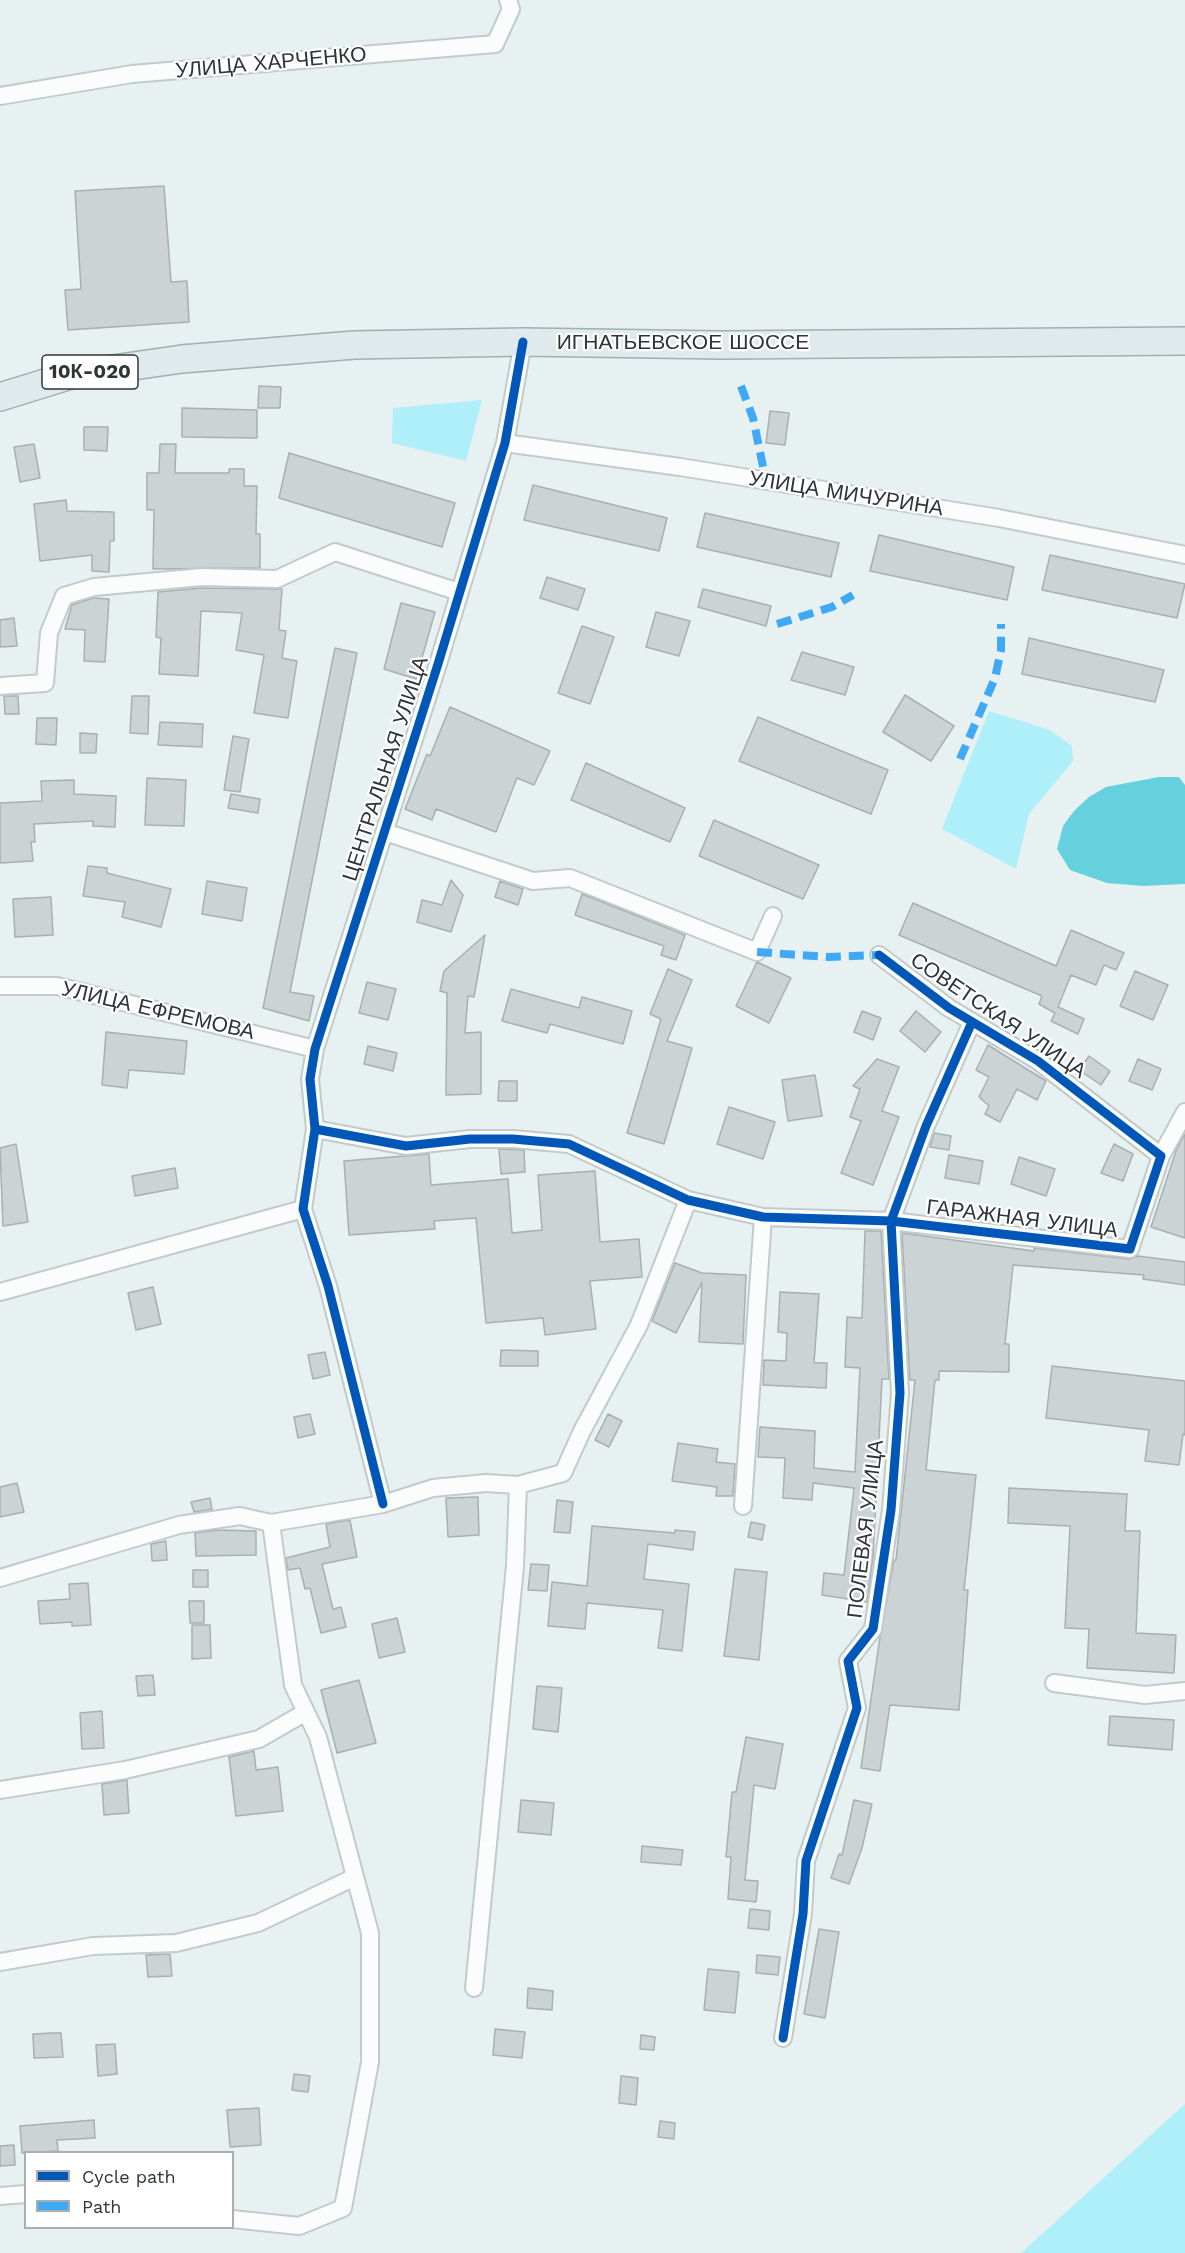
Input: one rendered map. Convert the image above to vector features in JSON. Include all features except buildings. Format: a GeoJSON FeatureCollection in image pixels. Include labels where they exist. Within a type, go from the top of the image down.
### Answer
{"type":"FeatureCollection","features":[{"type":"Feature","properties":{"kind":"main road","name":"ИГНАТЬЕВСКОЕ ШОССЕ"},"geometry":{"type":"LineString","coordinates":[[0,397],[71,375],[182,359],[354,345],[523,342],[722,345],[1185,341]]}},
{"type":"Feature","properties":{"kind":"street","name":"УЛИЦА ХАРЧЕНКО"},"geometry":{"type":"LineString","coordinates":[[0,96],[132,74],[495,44],[511,9],[508,0]]}},
{"type":"Feature","properties":{"kind":"street","name":"ЦЕНТРАЛЬНАЯ УЛИЦА"},"geometry":{"type":"LineString","coordinates":[[303,1209],[315,1129],[310,1079],[315,1049],[385,832],[505,443],[523,342]]}},
{"type":"Feature","properties":{"kind":"street","name":"УЛИЦА МИЧУРИНА"},"geometry":{"type":"LineString","coordinates":[[505,443],[680,467],[999,518],[1185,555]]}},
{"type":"Feature","properties":{"kind":"street"},"geometry":{"type":"LineString","coordinates":[[0,686],[45,683],[49,633],[64,596],[94,587],[202,577],[277,579],[335,552],[459,592]]}},
{"type":"Feature","properties":{"kind":"street"},"geometry":{"type":"LineString","coordinates":[[385,832],[533,881],[570,879],[757,952],[773,916]]}},
{"type":"Feature","properties":{"kind":"street","name":"СОВЕТСКАЯ УЛИЦА"},"geometry":{"type":"LineString","coordinates":[[879,956],[972,1022],[1038,1061],[1161,1156]]}},
{"type":"Feature","properties":{"kind":"street","name":"УЛИЦА ЕФРЕМОВА"},"geometry":{"type":"LineString","coordinates":[[0,986],[57,986],[315,1049]]}},
{"type":"Feature","properties":{"kind":"street"},"geometry":{"type":"LineString","coordinates":[[891,1221],[927,1126],[972,1022]]}},
{"type":"Feature","properties":{"kind":"street"},"geometry":{"type":"LineString","coordinates":[[1161,1156],[1185,1112]]}},
{"type":"Feature","properties":{"kind":"street","name":"ГАРАЖНАЯ УЛИЦА"},"geometry":{"type":"LineString","coordinates":[[315,1129],[406,1146],[481,1139],[568,1144],[688,1200],[764,1217],[891,1221],[1130,1249],[1161,1156]]}},
{"type":"Feature","properties":{"kind":"street"},"geometry":{"type":"LineString","coordinates":[[0,1578],[179,1525],[240,1516],[271,1522],[383,1504],[433,1488],[486,1483],[518,1485],[563,1473],[582,1431],[639,1324],[688,1200]]}},
{"type":"Feature","properties":{"kind":"street"},"geometry":{"type":"LineString","coordinates":[[0,1292],[303,1209],[328,1286],[383,1504]]}},
{"type":"Feature","properties":{"kind":"street"},"geometry":{"type":"LineString","coordinates":[[743,1506],[764,1217]]}},
{"type":"Feature","properties":{"kind":"street","name":"ПОЛЕВАЯ УЛИЦА"},"geometry":{"type":"LineString","coordinates":[[783,2038],[803,1914],[806,1861],[857,1708],[848,1661],[873,1629],[891,1510],[900,1393],[891,1221]]}},
{"type":"Feature","properties":{"kind":"street"},"geometry":{"type":"LineString","coordinates":[[474,1988],[515,1566],[518,1485]]}},
{"type":"Feature","properties":{"kind":"street"},"geometry":{"type":"LineString","coordinates":[[234,2219],[299,2226],[343,2208],[370,2062],[370,1933],[318,1737],[293,1684],[271,1522]]}},
{"type":"Feature","properties":{"kind":"street"},"geometry":{"type":"LineString","coordinates":[[1054,1683],[1145,1695],[1185,1691]]}},
{"type":"Feature","properties":{"kind":"street"},"geometry":{"type":"LineString","coordinates":[[0,1790],[124,1770],[259,1739],[306,1712]]}},
{"type":"Feature","properties":{"kind":"street"},"geometry":{"type":"LineString","coordinates":[[0,1962],[93,1946],[176,1943],[258,1923],[355,1877]]}},
{"type":"Feature","properties":{"kind":"street"},"geometry":{"type":"LineString","coordinates":[[0,2196],[24,2194]]}},
{"type":"Feature","properties":{"kind":"shaded area"},"geometry":{"type":"Polygon","coordinates":[[[482,400],[466,461],[392,443],[393,408],[482,400]]]}},
{"type":"Feature","properties":{"kind":"shaded area"},"geometry":{"type":"Polygon","coordinates":[[[989,711],[1050,730],[1072,746],[1073,761],[1029,814],[1016,869],[942,829],[989,711]]]}},
{"type":"Feature","properties":{"kind":"shaded area"},"geometry":{"type":"Polygon","coordinates":[[[1159,777],[1179,777],[1185,785],[1185,884],[1143,886],[1107,883],[1070,870],[1057,849],[1063,826],[1074,811],[1089,797],[1106,787],[1159,777]]]}},
{"type":"Feature","properties":{"kind":"shaded area"},"geometry":{"type":"Polygon","coordinates":[[[1185,2104],[1185,2253],[1021,2253],[1185,2104]]]}},
{"type":"Feature","properties":{"kind":"marked path"},"geometry":{"type":"LineString","coordinates":[[741,386],[753,418],[766,481]]}},
{"type":"Feature","properties":{"kind":"marked path"},"geometry":{"type":"LineString","coordinates":[[777,624],[832,607],[853,595]]}},
{"type":"Feature","properties":{"kind":"marked path"},"geometry":{"type":"LineString","coordinates":[[960,759],[995,678],[1001,650],[1001,624]]}},
{"type":"Feature","properties":{"kind":"marked path"},"geometry":{"type":"LineString","coordinates":[[757,952],[828,957],[879,955]]}},
{"type":"Feature","properties":{"kind":"cycle path"},"geometry":{"type":"LineString","coordinates":[[383,1504],[328,1286],[303,1209],[315,1129],[310,1079],[315,1049],[438,664],[505,443],[523,342]]}},
{"type":"Feature","properties":{"kind":"cycle path"},"geometry":{"type":"LineString","coordinates":[[315,1129],[406,1146],[470,1139],[513,1139],[569,1144],[688,1200],[763,1217],[891,1221],[1130,1249],[1161,1156],[1038,1061],[949,1008],[879,955]]}},
{"type":"Feature","properties":{"kind":"cycle path"},"geometry":{"type":"LineString","coordinates":[[783,2038],[803,1914],[806,1861],[857,1708],[848,1661],[873,1629],[891,1510],[900,1393],[891,1221],[926,1126],[972,1022]]}}]}
